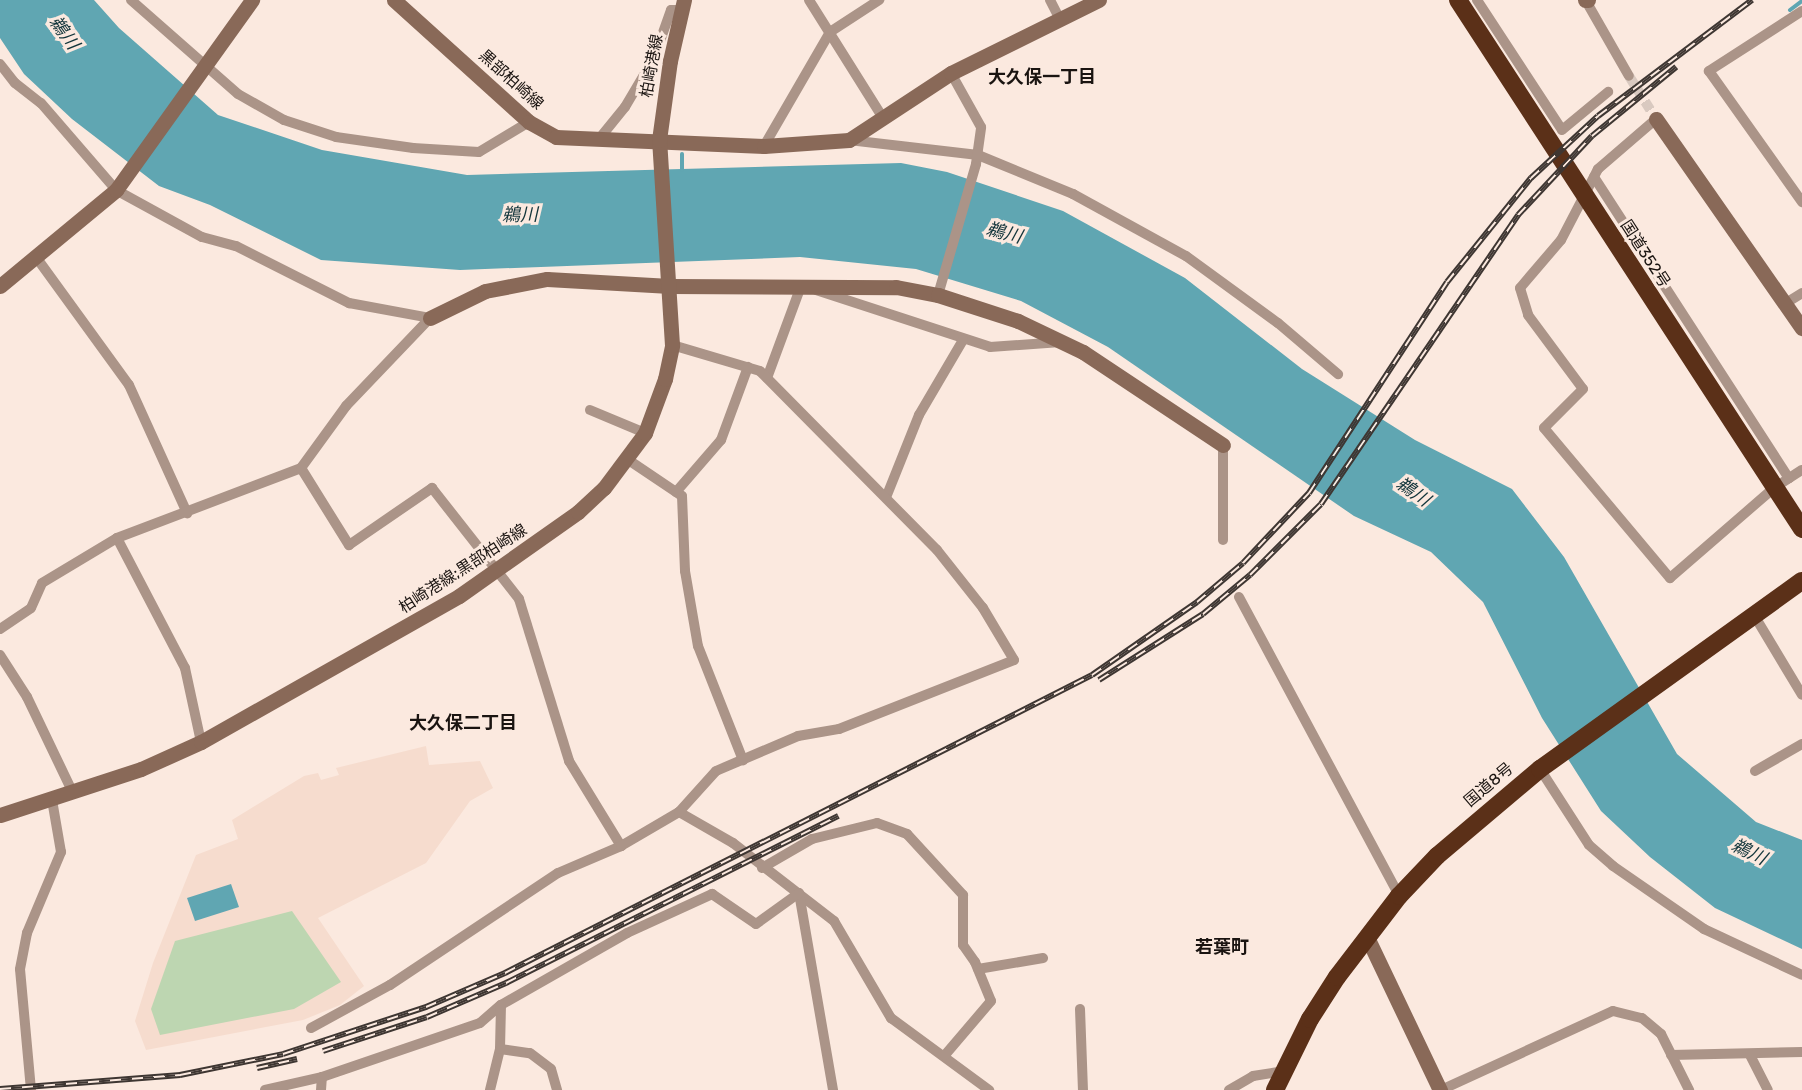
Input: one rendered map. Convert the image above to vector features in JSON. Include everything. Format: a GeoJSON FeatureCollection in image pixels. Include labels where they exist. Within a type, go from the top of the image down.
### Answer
{"type":"FeatureCollection","features":[{"type":"Feature","properties":{"kind":"highway","name":"国道352号"},"geometry":{"type":"LineString","coordinates":[[1458,0],[1732,423],[1782,483],[1802,529]]}},
{"type":"Feature","properties":{"kind":"highway","name":"国道8号"},"geometry":{"type":"LineString","coordinates":[[1275,1090],[1310,1019],[1367,937],[1400,896],[1437,856],[1541,768],[1802,581]]}},
{"type":"Feature","properties":{"kind":"street"},"geometry":{"type":"LineString","coordinates":[[131,0],[204,67],[238,94],[284,120],[336,137],[413,148],[479,152],[529,122]]}},
{"type":"Feature","properties":{"kind":"street"},"geometry":{"type":"LineString","coordinates":[[0,286],[116,190],[192,87],[252,0]]}},
{"type":"Feature","properties":{"kind":"street","name":"黒部柏崎線"},"geometry":{"type":"LineString","coordinates":[[394,0],[529,122],[556,137],[764,146],[849,140]]}},
{"type":"Feature","properties":{"kind":"street"},"geometry":{"type":"LineString","coordinates":[[809,0],[883,118]]}},
{"type":"Feature","properties":{"kind":"street"},"geometry":{"type":"LineString","coordinates":[[764,146],[830,32],[879,0]]}},
{"type":"Feature","properties":{"kind":"street"},"geometry":{"type":"LineString","coordinates":[[1050,0],[1059,18]]}},
{"type":"Feature","properties":{"kind":"street"},"geometry":{"type":"LineString","coordinates":[[849,140],[951,73],[1099,0]]}},
{"type":"Feature","properties":{"kind":"street"},"geometry":{"type":"LineString","coordinates":[[1477,0],[1562,130],[1608,92]]}},
{"type":"Feature","properties":{"kind":"street"},"geometry":{"type":"LineString","coordinates":[[1586,0],[1629,76]]}},
{"type":"Feature","properties":{"kind":"street"},"geometry":{"type":"LineString","coordinates":[[599,139],[625,107],[654,58],[671,10],[683,5]]}},
{"type":"Feature","properties":{"kind":"street","name":"柏崎港線"},"geometry":{"type":"LineString","coordinates":[[659,140],[683,5]]}},
{"type":"Feature","properties":{"kind":"street"},"geometry":{"type":"LineString","coordinates":[[1802,11],[1709,71],[1802,202]]}},
{"type":"Feature","properties":{"kind":"street"},"geometry":{"type":"LineString","coordinates":[[0,64],[15,83],[41,103],[116,190],[202,237],[236,246],[349,303],[430,318]]}},
{"type":"Feature","properties":{"kind":"street"},"geometry":{"type":"LineString","coordinates":[[939,291],[977,160],[981,128],[951,73]]}},
{"type":"Feature","properties":{"kind":"street"},"geometry":{"type":"LineString","coordinates":[[1802,328],[1656,119],[1598,169],[1561,240],[1520,288],[1528,315],[1583,389],[1544,428],[1670,578],[1782,483],[1802,470]]}},
{"type":"Feature","properties":{"kind":"street","name":"柏崎港線;黒部柏崎線"},"geometry":{"type":"LineString","coordinates":[[0,815],[73,793],[201,742],[410,626],[498,570],[578,512],[627,459],[645,433],[665,379],[672,345],[670,281],[659,140]]}},
{"type":"Feature","properties":{"kind":"street"},"geometry":{"type":"LineString","coordinates":[[849,140],[977,160],[1073,194],[1186,256],[1278,323],[1338,374]]}},
{"type":"Feature","properties":{"kind":"street"},"geometry":{"type":"LineString","coordinates":[[1594,177],[1782,483]]}},
{"type":"Feature","properties":{"kind":"street"},"geometry":{"type":"LineString","coordinates":[[36,257],[129,385],[187,513]]}},
{"type":"Feature","properties":{"kind":"street"},"geometry":{"type":"LineString","coordinates":[[0,629],[31,608],[42,583],[117,538],[301,468],[346,406],[430,318],[485,291],[547,279],[896,287],[939,291],[1018,321],[1083,352],[1223,445],[1223,540]]}},
{"type":"Feature","properties":{"kind":"street"},"geometry":{"type":"LineString","coordinates":[[798,285],[990,347],[1062,342]]}},
{"type":"Feature","properties":{"kind":"street"},"geometry":{"type":"LineString","coordinates":[[767,378],[798,285]]}},
{"type":"Feature","properties":{"kind":"street"},"geometry":{"type":"LineString","coordinates":[[1786,303],[1802,293]]}},
{"type":"Feature","properties":{"kind":"street"},"geometry":{"type":"LineString","coordinates":[[887,495],[919,415],[963,340]]}},
{"type":"Feature","properties":{"kind":"street"},"geometry":{"type":"LineString","coordinates":[[311,1028],[390,985],[558,873],[621,846],[679,812],[716,771],[798,736],[839,729],[1014,660],[983,608],[887,495],[767,378],[748,367],[672,345]]}},
{"type":"Feature","properties":{"kind":"street"},"geometry":{"type":"LineString","coordinates":[[676,492],[721,440],[748,367]]}},
{"type":"Feature","properties":{"kind":"street"},"geometry":{"type":"LineString","coordinates":[[590,410],[645,433]]}},
{"type":"Feature","properties":{"kind":"street"},"geometry":{"type":"LineString","coordinates":[[627,459],[682,496],[685,571],[698,646],[743,760]]}},
{"type":"Feature","properties":{"kind":"street"},"geometry":{"type":"LineString","coordinates":[[301,468],[349,545],[432,488],[519,599],[568,761],[621,846]]}},
{"type":"Feature","properties":{"kind":"street"},"geometry":{"type":"LineString","coordinates":[[117,538],[185,668],[201,742]]}},
{"type":"Feature","properties":{"kind":"street"},"geometry":{"type":"LineString","coordinates":[[1239,597],[1400,896]]}},
{"type":"Feature","properties":{"kind":"street"},"geometry":{"type":"LineString","coordinates":[[1754,615],[1802,695]]}},
{"type":"Feature","properties":{"kind":"street"},"geometry":{"type":"LineString","coordinates":[[0,655],[27,697],[73,793]]}},
{"type":"Feature","properties":{"kind":"street"},"geometry":{"type":"LineString","coordinates":[[1755,771],[1802,744]]}},
{"type":"Feature","properties":{"kind":"street"},"geometry":{"type":"LineString","coordinates":[[1541,768],[1589,844],[1613,866],[1704,928],[1802,975]]}},
{"type":"Feature","properties":{"kind":"street"},"geometry":{"type":"LineString","coordinates":[[31,1090],[31,1062],[20,969],[27,933],[61,852],[52,800]]}},
{"type":"Feature","properties":{"kind":"street"},"geometry":{"type":"LineString","coordinates":[[679,812],[733,843],[762,868],[799,893],[834,921],[891,1018],[945,1055],[989,1090]]}},
{"type":"Feature","properties":{"kind":"street"},"geometry":{"type":"LineString","coordinates":[[762,868],[812,839],[877,823],[907,834],[963,895],[963,945],[978,969],[991,1001],[945,1055]]}},
{"type":"Feature","properties":{"kind":"street"},"geometry":{"type":"LineString","coordinates":[[265,1090],[322,1077],[480,1023],[501,1005],[627,933],[712,894],[756,924],[799,893]]}},
{"type":"Feature","properties":{"kind":"street"},"geometry":{"type":"LineString","coordinates":[[799,893],[833,1090]]}},
{"type":"Feature","properties":{"kind":"street"},"geometry":{"type":"LineString","coordinates":[[1367,937],[1441,1090],[1613,1011],[1642,1018],[1661,1034],[1689,1090]]}},
{"type":"Feature","properties":{"kind":"street"},"geometry":{"type":"LineString","coordinates":[[978,969],[1043,958]]}},
{"type":"Feature","properties":{"kind":"street"},"geometry":{"type":"LineString","coordinates":[[490,1090],[500,1049],[501,1005]]}},
{"type":"Feature","properties":{"kind":"street"},"geometry":{"type":"LineString","coordinates":[[1080,1009],[1083,1090]]}},
{"type":"Feature","properties":{"kind":"street"},"geometry":{"type":"LineString","coordinates":[[500,1049],[530,1053],[551,1069],[557,1090]]}},
{"type":"Feature","properties":{"kind":"street"},"geometry":{"type":"LineString","coordinates":[[1671,1055],[1750,1055],[1802,1052]]}},
{"type":"Feature","properties":{"kind":"street"},"geometry":{"type":"LineString","coordinates":[[1750,1055],[1768,1090]]}},
{"type":"Feature","properties":{"kind":"street"},"geometry":{"type":"LineString","coordinates":[[1228,1090],[1253,1076],[1283,1071]]}},
{"type":"Feature","properties":{"kind":"street"},"geometry":{"type":"LineString","coordinates":[[321,1090],[322,1077]]}},
{"type":"Feature","properties":{"kind":"shaded area"},"geometry":{"type":"Polygon","coordinates":[[[426,746],[429,765],[480,761],[493,788],[470,801],[426,863],[318,918],[364,986],[340,1005],[303,1020],[146,1050],[135,1021],[153,963],[196,855],[238,839],[232,820],[304,776],[318,773],[321,780],[339,775],[336,768],[426,746]]]}},
{"type":"Feature","properties":{"kind":"green space"},"geometry":{"type":"Polygon","coordinates":[[[292,911],[341,982],[294,1009],[160,1035],[151,1009],[175,941],[292,911]]]}},
{"type":"Feature","properties":{"kind":"water","name":"鵜川"},"geometry":{"type":"Polygon","coordinates":[[[0,0],[94,0],[119,28],[218,115],[322,150],[467,175],[901,163],[947,172],[1063,211],[1185,278],[1302,369],[1415,440],[1512,489],[1564,557],[1677,754],[1756,822],[1802,840],[1802,949],[1715,908],[1650,857],[1601,811],[1542,718],[1483,602],[1431,552],[1354,516],[1108,347],[1021,301],[916,269],[800,257],[460,270],[321,260],[210,205],[159,186],[72,119],[24,74],[0,38],[0,0]]]}},
{"type":"Feature","properties":{"kind":"water"},"geometry":{"type":"Polygon","coordinates":[[[231,884],[239,907],[195,921],[187,898],[231,884]]]}},
{"type":"Feature","properties":{"kind":"waterway"},"geometry":{"type":"LineString","coordinates":[[1790,10],[1802,1]]}},
{"type":"Feature","properties":{"kind":"waterway"},"geometry":{"type":"LineString","coordinates":[[682,154],[682,170]]}},
{"type":"Feature","properties":{"kind":"tunnel"},"geometry":{"type":"LineString","coordinates":[[1629,76],[1656,119]]}},
{"type":"Feature","properties":{"kind":"railway"},"geometry":{"type":"LineString","coordinates":[[0,1089],[180,1075],[283,1054],[426,1007],[505,973],[1092,675],[1197,602],[1243,563],[1309,493],[1447,282],[1531,178],[1598,116],[1752,0]]}},
{"type":"Feature","properties":{"kind":"railway"},"geometry":{"type":"LineString","coordinates":[[1099,680],[1203,614],[1250,575],[1321,504],[1518,215],[1592,136],[1676,67]]}},
{"type":"Feature","properties":{"kind":"railway"},"geometry":{"type":"LineString","coordinates":[[323,1051],[427,1017],[506,983],[838,816]]}},
{"type":"Feature","properties":{"kind":"railway"},"geometry":{"type":"LineString","coordinates":[[257,1068],[297,1059]]}},
{"type":"Feature","properties":{"kind":"district","name":"大久保一丁目"},"geometry":{"type":"Point","coordinates":[1042,77]}},
{"type":"Feature","properties":{"kind":"district","name":"大久保二丁目"},"geometry":{"type":"Point","coordinates":[463,723]}},
{"type":"Feature","properties":{"kind":"district","name":"若葉町"},"geometry":{"type":"Point","coordinates":[1222,947]}}]}
